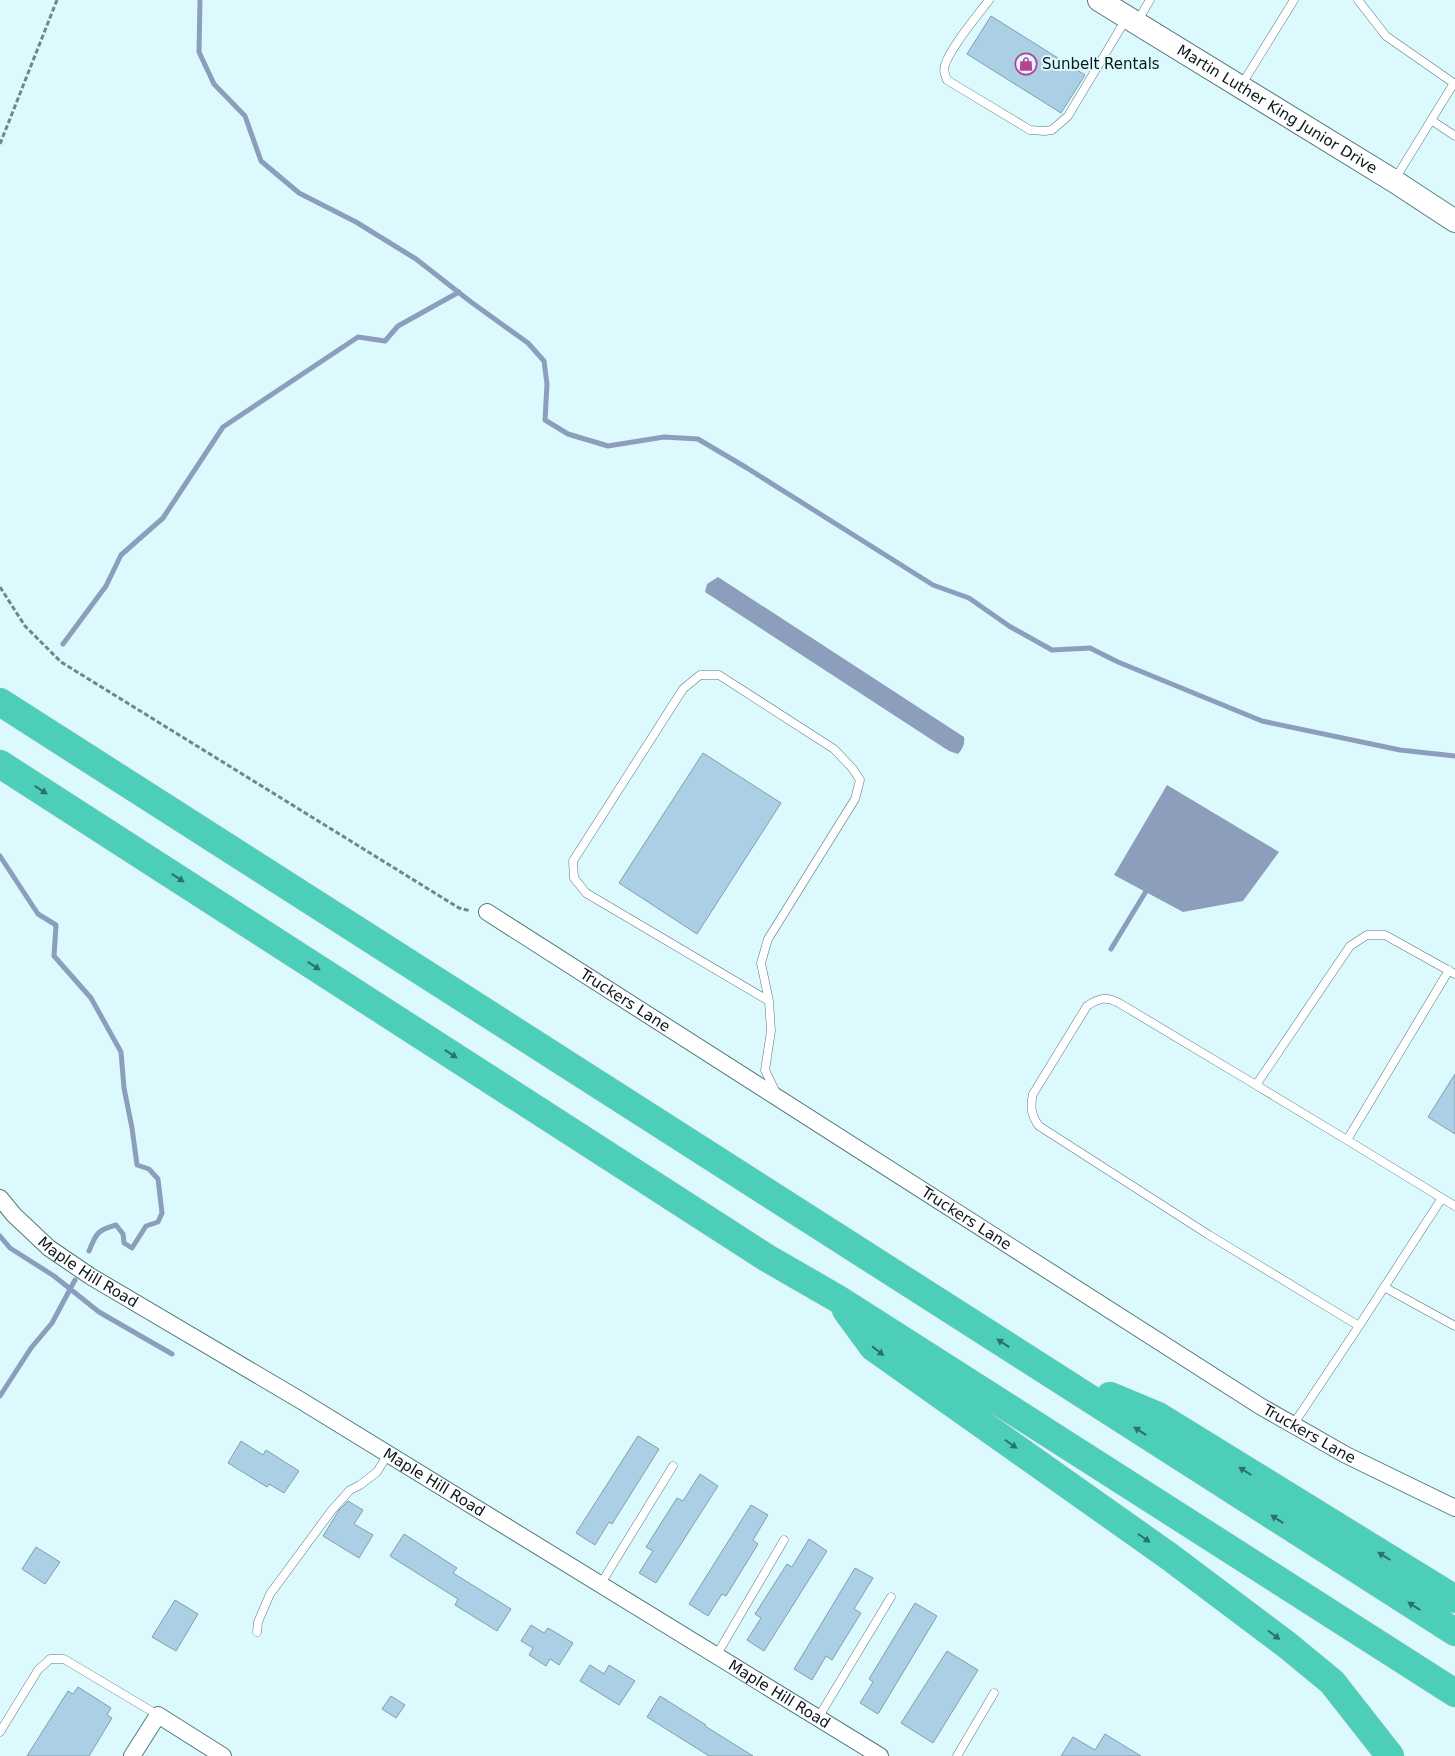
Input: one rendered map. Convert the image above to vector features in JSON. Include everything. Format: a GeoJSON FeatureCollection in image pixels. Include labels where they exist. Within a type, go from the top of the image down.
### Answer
{"type":"FeatureCollection","features":[{"type":"Feature","properties":{"kind":"highway"},"geometry":{"type":"LineString","coordinates":[[0,702],[1455,1632]]}},
{"type":"Feature","properties":{"kind":"highway"},"geometry":{"type":"LineString","coordinates":[[0,764],[767,1258],[838,1298],[1455,1693]]}},
{"type":"Feature","properties":{"kind":"highway"},"geometry":{"type":"LineString","coordinates":[[838,1298],[873,1347],[1170,1557],[1287,1645],[1332,1682],[1390,1756]]}},
{"type":"Feature","properties":{"kind":"highway"},"geometry":{"type":"LineString","coordinates":[[1034,1363],[1158,1416],[1455,1599]]}},
{"type":"Feature","properties":{"kind":"main road","name":"Martin Luther King Junior Drive"},"geometry":{"type":"LineString","coordinates":[[1099,0],[1394,181],[1455,221]]}},
{"type":"Feature","properties":{"kind":"street","name":"Truckers Lane"},"geometry":{"type":"LineString","coordinates":[[487,912],[1260,1406],[1346,1455],[1455,1508]]}},
{"type":"Feature","properties":{"kind":"street","name":"Maple Hill Road"},"geometry":{"type":"LineString","coordinates":[[0,1198],[14,1215],[49,1248],[90,1276],[300,1400],[880,1756]]}},
{"type":"Feature","properties":{"kind":"street"},"geometry":{"type":"LineString","coordinates":[[132,1756],[158,1715],[223,1756]]}},
{"type":"Feature","properties":{"kind":"lane"},"geometry":{"type":"LineString","coordinates":[[989,0],[957,43],[945,64],[944,72],[947,80],[1030,130],[1045,131],[1052,130],[1068,116],[1131,20],[1150,0]]}},
{"type":"Feature","properties":{"kind":"lane"},"geometry":{"type":"LineString","coordinates":[[1240,88],[1294,0]]}},
{"type":"Feature","properties":{"kind":"lane"},"geometry":{"type":"LineString","coordinates":[[1358,0],[1386,36],[1454,83],[1394,181]]}},
{"type":"Feature","properties":{"kind":"lane"},"geometry":{"type":"LineString","coordinates":[[1431,120],[1455,136]]}},
{"type":"Feature","properties":{"kind":"lane"},"geometry":{"type":"LineString","coordinates":[[769,1001],[586,893],[574,878],[574,861],[682,689],[700,675],[719,675],[834,749],[854,769],[860,780],[855,799],[768,939],[761,963],[769,1001],[771,1031],[765,1070],[779,1099]]}},
{"type":"Feature","properties":{"kind":"lane"},"geometry":{"type":"LineString","coordinates":[[1256,1085],[1350,946],[1367,935],[1385,936],[1452,972],[1347,1140]]}},
{"type":"Feature","properties":{"kind":"lane"},"geometry":{"type":"LineString","coordinates":[[1359,1326],[1209,1235],[1039,1126],[1032,1116],[1030,1103],[1033,1094],[1087,1006],[1101,998],[1107,998],[1119,1003],[1455,1206]]}},
{"type":"Feature","properties":{"kind":"lane"},"geometry":{"type":"LineString","coordinates":[[1293,1425],[1442,1198]]}},
{"type":"Feature","properties":{"kind":"lane"},"geometry":{"type":"LineString","coordinates":[[1384,1287],[1455,1326]]}},
{"type":"Feature","properties":{"kind":"lane"},"geometry":{"type":"LineString","coordinates":[[257,1632],[258,1622],[270,1594],[332,1510],[350,1490],[377,1472],[388,1454]]}},
{"type":"Feature","properties":{"kind":"lane"},"geometry":{"type":"LineString","coordinates":[[600,1585],[673,1466]]}},
{"type":"Feature","properties":{"kind":"lane"},"geometry":{"type":"LineString","coordinates":[[716,1656],[784,1540]]}},
{"type":"Feature","properties":{"kind":"lane"},"geometry":{"type":"LineString","coordinates":[[818,1718],[891,1597]]}},
{"type":"Feature","properties":{"kind":"lane"},"geometry":{"type":"LineString","coordinates":[[0,1732],[38,1670],[50,1659],[64,1659],[158,1715]]}},
{"type":"Feature","properties":{"kind":"lane"},"geometry":{"type":"LineString","coordinates":[[957,1756],[994,1693]]}},
{"type":"Feature","properties":{"kind":"path"},"geometry":{"type":"LineString","coordinates":[[0,144],[57,0]]}},
{"type":"Feature","properties":{"kind":"path"},"geometry":{"type":"LineString","coordinates":[[0,587],[25,626],[61,662],[459,908],[475,912],[487,912]]}},
{"type":"Feature","properties":{"kind":"water"},"geometry":{"type":"Polygon","coordinates":[[[718,577],[964,737],[964,744],[961,750],[958,754],[949,751],[705,592],[707,584],[718,577]]]}},
{"type":"Feature","properties":{"kind":"water"},"geometry":{"type":"Polygon","coordinates":[[[1167,785],[1279,852],[1243,901],[1183,912],[1114,875],[1167,785]]]}},
{"type":"Feature","properties":{"kind":"building","name":"Sunbelt Rentals"},"geometry":{"type":"Polygon","coordinates":[[[991,16],[1085,75],[1061,113],[967,54],[991,16]]]}},
{"type":"Feature","properties":{"kind":"building"},"geometry":{"type":"Polygon","coordinates":[[[703,753],[781,803],[697,934],[619,883],[703,753]]]}},
{"type":"Feature","properties":{"kind":"building"},"geometry":{"type":"Polygon","coordinates":[[[1455,1074],[1455,1134],[1428,1117],[1455,1074]]]}},
{"type":"Feature","properties":{"kind":"building"},"geometry":{"type":"Polygon","coordinates":[[[638,1436],[659,1449],[612,1524],[609,1522],[595,1545],[576,1533],[638,1436]]]}},
{"type":"Feature","properties":{"kind":"building"},"geometry":{"type":"Polygon","coordinates":[[[241,1441],[263,1455],[266,1450],[299,1471],[284,1493],[269,1484],[267,1487],[228,1463],[241,1441]]]}},
{"type":"Feature","properties":{"kind":"building"},"geometry":{"type":"Polygon","coordinates":[[[700,1474],[718,1486],[656,1583],[639,1573],[653,1551],[646,1547],[677,1498],[683,1501],[700,1474]]]}},
{"type":"Feature","properties":{"kind":"building"},"geometry":{"type":"Polygon","coordinates":[[[348,1501],[363,1510],[354,1524],[373,1535],[359,1558],[323,1536],[339,1510],[348,1501]]]}},
{"type":"Feature","properties":{"kind":"building"},"geometry":{"type":"Polygon","coordinates":[[[751,1505],[768,1515],[753,1540],[758,1544],[726,1596],[722,1594],[708,1616],[689,1604],[751,1505]]]}},
{"type":"Feature","properties":{"kind":"building"},"geometry":{"type":"Polygon","coordinates":[[[404,1534],[457,1568],[453,1573],[511,1609],[497,1631],[455,1605],[458,1599],[390,1556],[404,1534]]]}},
{"type":"Feature","properties":{"kind":"building"},"geometry":{"type":"Polygon","coordinates":[[[809,1539],[827,1551],[764,1651],[747,1640],[761,1618],[755,1614],[787,1564],[792,1567],[809,1539]]]}},
{"type":"Feature","properties":{"kind":"building"},"geometry":{"type":"Polygon","coordinates":[[[36,1547],[60,1562],[45,1584],[22,1569],[36,1547]]]}},
{"type":"Feature","properties":{"kind":"building"},"geometry":{"type":"Polygon","coordinates":[[[855,1568],[873,1578],[854,1609],[861,1613],[832,1660],[826,1656],[812,1680],[794,1669],[855,1568]]]}},
{"type":"Feature","properties":{"kind":"building"},"geometry":{"type":"Polygon","coordinates":[[[175,1600],[198,1614],[176,1651],[152,1637],[175,1600]]]}},
{"type":"Feature","properties":{"kind":"building"},"geometry":{"type":"Polygon","coordinates":[[[915,1603],[937,1616],[878,1714],[860,1703],[873,1682],[869,1679],[915,1603]]]}},
{"type":"Feature","properties":{"kind":"building"},"geometry":{"type":"Polygon","coordinates":[[[531,1625],[544,1633],[548,1628],[573,1643],[559,1665],[550,1659],[546,1666],[529,1655],[533,1648],[521,1641],[531,1625]]]}},
{"type":"Feature","properties":{"kind":"building"},"geometry":{"type":"Polygon","coordinates":[[[947,1651],[978,1670],[933,1743],[901,1723],[947,1651]]]}},
{"type":"Feature","properties":{"kind":"building"},"geometry":{"type":"Polygon","coordinates":[[[590,1665],[604,1674],[609,1665],[635,1681],[619,1705],[580,1681],[590,1665]]]}},
{"type":"Feature","properties":{"kind":"building"},"geometry":{"type":"Polygon","coordinates":[[[78,1687],[111,1708],[107,1715],[112,1718],[89,1756],[27,1756],[68,1691],[73,1694],[78,1687]]]}},
{"type":"Feature","properties":{"kind":"building"},"geometry":{"type":"Polygon","coordinates":[[[391,1696],[405,1705],[396,1718],[382,1709],[391,1696]]]}},
{"type":"Feature","properties":{"kind":"building"},"geometry":{"type":"Polygon","coordinates":[[[660,1696],[753,1756],[709,1756],[647,1717],[660,1696]]]}},
{"type":"Feature","properties":{"kind":"building"},"geometry":{"type":"Polygon","coordinates":[[[1105,1734],[1141,1756],[1061,1756],[1073,1737],[1095,1750],[1105,1734]]]}},
{"type":"Feature","properties":{"kind":"waterway"},"geometry":{"type":"LineString","coordinates":[[200,0],[199,52],[214,84],[245,116],[261,161],[299,193],[356,222],[416,259],[528,343],[544,361],[547,384],[545,420],[568,434],[608,446],[664,437],[698,439],[933,585],[969,598],[1009,626],[1052,650],[1090,648],[1118,662],[1262,721],[1400,750],[1455,756]]}},
{"type":"Feature","properties":{"kind":"waterway"},"geometry":{"type":"LineString","coordinates":[[63,644],[106,586],[121,555],[163,518],[223,427],[358,337],[385,341],[398,326],[459,292]]}},
{"type":"Feature","properties":{"kind":"waterway"},"geometry":{"type":"LineString","coordinates":[[0,856],[38,914],[56,925],[54,956],[91,998],[121,1052],[124,1088],[137,1165],[149,1169],[158,1179],[162,1213],[158,1222],[146,1226],[132,1248],[124,1243],[123,1234],[116,1225],[105,1229],[98,1233],[89,1251]]}},
{"type":"Feature","properties":{"kind":"waterway"},"geometry":{"type":"LineString","coordinates":[[1111,949],[1148,888]]}},
{"type":"Feature","properties":{"kind":"waterway"},"geometry":{"type":"LineString","coordinates":[[0,1236],[10,1248],[54,1276],[99,1312],[172,1354]]}},
{"type":"Feature","properties":{"kind":"waterway"},"geometry":{"type":"LineString","coordinates":[[0,1396],[31,1348],[52,1323],[75,1280]]}},
{"type":"Feature","properties":{"kind":"place","name":"Sunbelt Rentals"},"geometry":{"type":"Point","coordinates":[1026,64]}}]}
